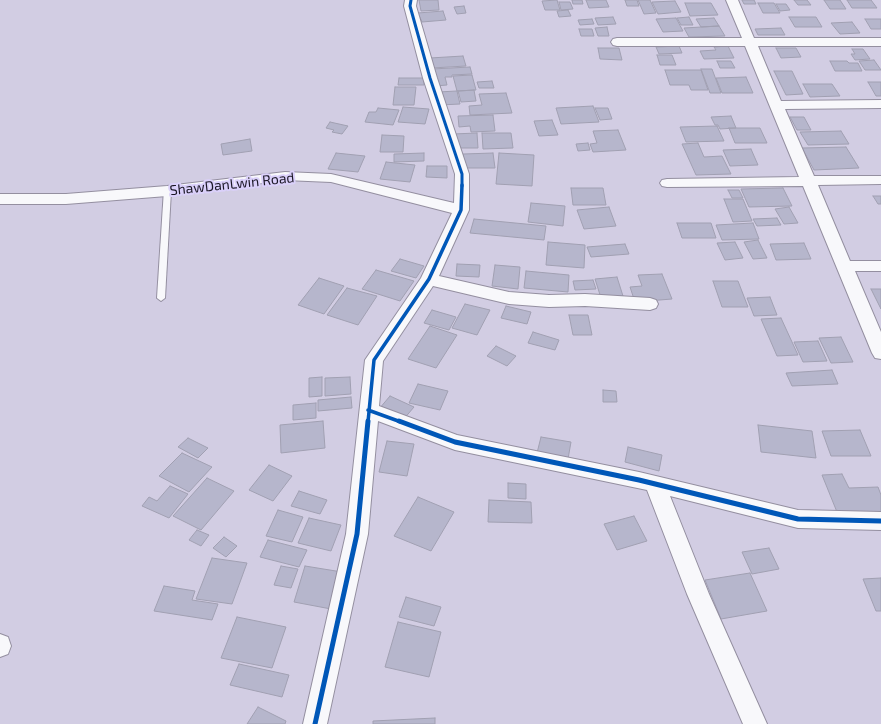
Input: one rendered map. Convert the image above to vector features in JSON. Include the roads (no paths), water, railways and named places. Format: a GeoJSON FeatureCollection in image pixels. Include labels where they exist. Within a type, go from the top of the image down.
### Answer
{"type":"FeatureCollection","features":[{"type":"Feature","properties":{"kind":"street"},"geometry":{"type":"LineString","coordinates":[[315,724],[357,534],[374,360],[429,279],[461,210],[462,174],[430,78],[410,6],[411,0]]}},
{"type":"Feature","properties":{"kind":"street"},"geometry":{"type":"LineString","coordinates":[[732,0],[881,353]]}},
{"type":"Feature","properties":{"kind":"street"},"geometry":{"type":"LineString","coordinates":[[616,42],[881,42]]}},
{"type":"Feature","properties":{"kind":"street"},"geometry":{"type":"LineString","coordinates":[[778,106],[881,104]]}},
{"type":"Feature","properties":{"kind":"street","name":"ShawDanLwin Road"},"geometry":{"type":"LineString","coordinates":[[0,199],[66,199],[167,191],[285,176],[331,178],[461,210]]}},
{"type":"Feature","properties":{"kind":"street"},"geometry":{"type":"LineString","coordinates":[[667,183],[881,180]]}},
{"type":"Feature","properties":{"kind":"street"},"geometry":{"type":"LineString","coordinates":[[845,266],[881,266]]}},
{"type":"Feature","properties":{"kind":"street"},"geometry":{"type":"LineString","coordinates":[[429,279],[508,298],[549,301],[585,300],[650,304]]}},
{"type":"Feature","properties":{"kind":"street"},"geometry":{"type":"LineString","coordinates":[[368,410],[455,442],[655,484],[798,519],[881,521]]}},
{"type":"Feature","properties":{"kind":"street"},"geometry":{"type":"LineString","coordinates":[[655,484],[698,594],[755,724]]}},
{"type":"Feature","properties":{"kind":"lane"},"geometry":{"type":"LineString","coordinates":[[161,298],[167,191]]}}]}
